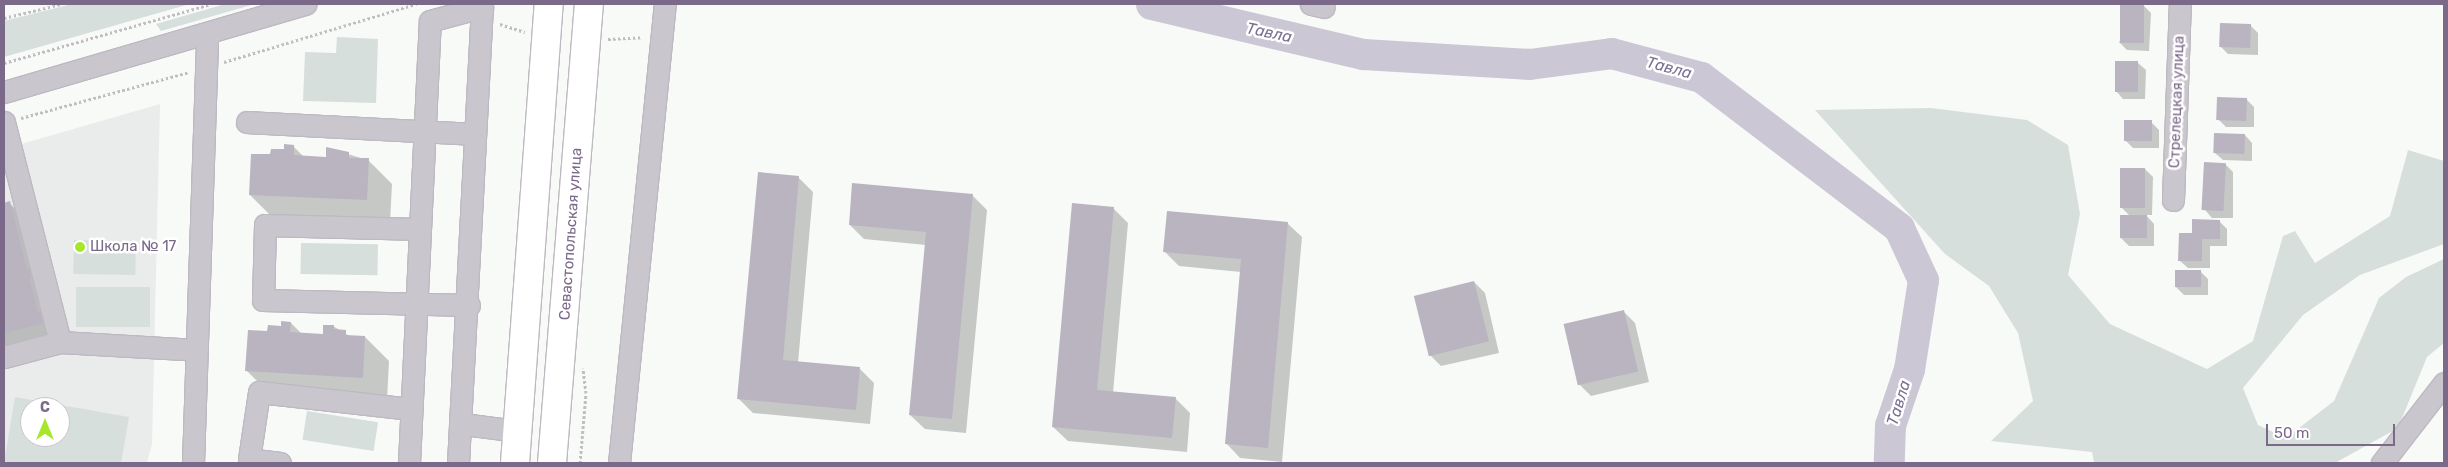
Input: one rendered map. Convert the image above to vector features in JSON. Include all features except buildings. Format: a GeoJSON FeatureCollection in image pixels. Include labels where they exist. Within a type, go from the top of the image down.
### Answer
{"type":"FeatureCollection","features":[{"type":"Feature","properties":{"kind":"main road"},"geometry":{"type":"LineString","coordinates":[[515,463],[542,22]]}},
{"type":"Feature","properties":{"kind":"main road","name":"Севастопольская улица"},"geometry":{"type":"LineString","coordinates":[[552,463],[593,24]]}},
{"type":"Feature","properties":{"kind":"street"},"geometry":{"type":"LineString","coordinates":[[4,92],[304,4]]}},
{"type":"Feature","properties":{"kind":"street"},"geometry":{"type":"LineString","coordinates":[[619,463],[664,4]]}},
{"type":"Feature","properties":{"kind":"street","name":"Стрелецкая улица"},"geometry":{"type":"LineString","coordinates":[[2173,200],[2180,4]]}},
{"type":"Feature","properties":{"kind":"street"},"geometry":{"type":"LineString","coordinates":[[409,463],[430,21],[486,11],[476,134],[463,424],[458,463]]}},
{"type":"Feature","properties":{"kind":"street"},"geometry":{"type":"LineString","coordinates":[[194,463],[207,33]]}},
{"type":"Feature","properties":{"kind":"street"},"geometry":{"type":"LineString","coordinates":[[4,122],[11,178],[60,342]]}},
{"type":"Feature","properties":{"kind":"street"},"geometry":{"type":"LineString","coordinates":[[247,122],[476,134]]}},
{"type":"Feature","properties":{"kind":"street"},"geometry":{"type":"LineString","coordinates":[[420,229],[265,225],[263,300],[469,305]]}},
{"type":"Feature","properties":{"kind":"street"},"geometry":{"type":"LineString","coordinates":[[4,357],[60,342],[197,350]]}},
{"type":"Feature","properties":{"kind":"street"},"geometry":{"type":"LineString","coordinates":[[2382,463],[2444,383]]}},
{"type":"Feature","properties":{"kind":"street"},"geometry":{"type":"LineString","coordinates":[[280,463],[249,459],[259,392],[411,409]]}},
{"type":"Feature","properties":{"kind":"street"},"geometry":{"type":"LineString","coordinates":[[463,424],[518,430]]}},
{"type":"Feature","properties":{"kind":"path"},"geometry":{"type":"LineString","coordinates":[[4,18],[62,4]]}},
{"type":"Feature","properties":{"kind":"path"},"geometry":{"type":"LineString","coordinates":[[4,63],[211,4]]}},
{"type":"Feature","properties":{"kind":"path"},"geometry":{"type":"LineString","coordinates":[[486,11],[542,22]]}},
{"type":"Feature","properties":{"kind":"path"},"geometry":{"type":"LineString","coordinates":[[593,24],[642,38]]}},
{"type":"Feature","properties":{"kind":"shaded area"},"geometry":{"type":"Polygon","coordinates":[[[72,4],[190,4],[4,57],[4,21],[72,4]]]}},
{"type":"Feature","properties":{"kind":"shaded area"},"geometry":{"type":"Polygon","coordinates":[[[225,4],[255,4],[161,31],[156,24],[225,4]]]}},
{"type":"Feature","properties":{"kind":"shaded area"},"geometry":{"type":"Polygon","coordinates":[[[337,37],[378,39],[376,103],[303,101],[305,52],[336,53],[337,37]]]}},
{"type":"Feature","properties":{"kind":"shaded area","name":"Школа № 17"},"geometry":{"type":"Polygon","coordinates":[[[160,104],[152,444],[147,463],[4,463],[4,149],[160,104]]]}},
{"type":"Feature","properties":{"kind":"shaded area"},"geometry":{"type":"Polygon","coordinates":[[[1931,108],[2027,120],[2068,145],[2080,214],[2068,275],[2110,324],[2207,369],[2253,341],[2283,236],[2295,231],[2315,263],[2390,216],[2408,150],[2444,161],[2444,244],[2360,275],[2303,315],[2243,388],[2258,425],[2286,438],[2334,401],[2379,298],[2406,277],[2444,259],[2444,343],[2427,357],[2398,428],[2335,463],[2094,463],[2092,452],[1991,441],[2033,401],[2018,333],[1989,286],[1945,254],[1815,110],[1931,108]]]}},
{"type":"Feature","properties":{"kind":"shaded area"},"geometry":{"type":"Polygon","coordinates":[[[74,240],[136,241],[135,275],[73,274],[74,240]]]}},
{"type":"Feature","properties":{"kind":"shaded area"},"geometry":{"type":"Polygon","coordinates":[[[301,243],[378,244],[377,275],[300,274],[301,243]]]}},
{"type":"Feature","properties":{"kind":"shaded area"},"geometry":{"type":"Polygon","coordinates":[[[76,287],[150,287],[150,327],[76,327],[76,287]]]}},
{"type":"Feature","properties":{"kind":"shaded area"},"geometry":{"type":"Polygon","coordinates":[[[15,397],[20,398],[20,447],[70,447],[70,407],[129,417],[121,463],[4,463],[15,397]]]}},
{"type":"Feature","properties":{"kind":"shaded area"},"geometry":{"type":"Polygon","coordinates":[[[307,411],[378,422],[374,451],[302,440],[307,411]]]}},
{"type":"Feature","properties":{"kind":"waterway","name":"Тавла"},"geometry":{"type":"LineString","coordinates":[[1151,4],[1363,54],[1529,64],[1611,53],[1701,77],[1899,228],[1923,280],[1909,369],[1890,425],[1889,463]]}},
{"type":"Feature","properties":{"kind":"place","name":"Школа № 17"},"geometry":{"type":"Point","coordinates":[80,247]}}]}
